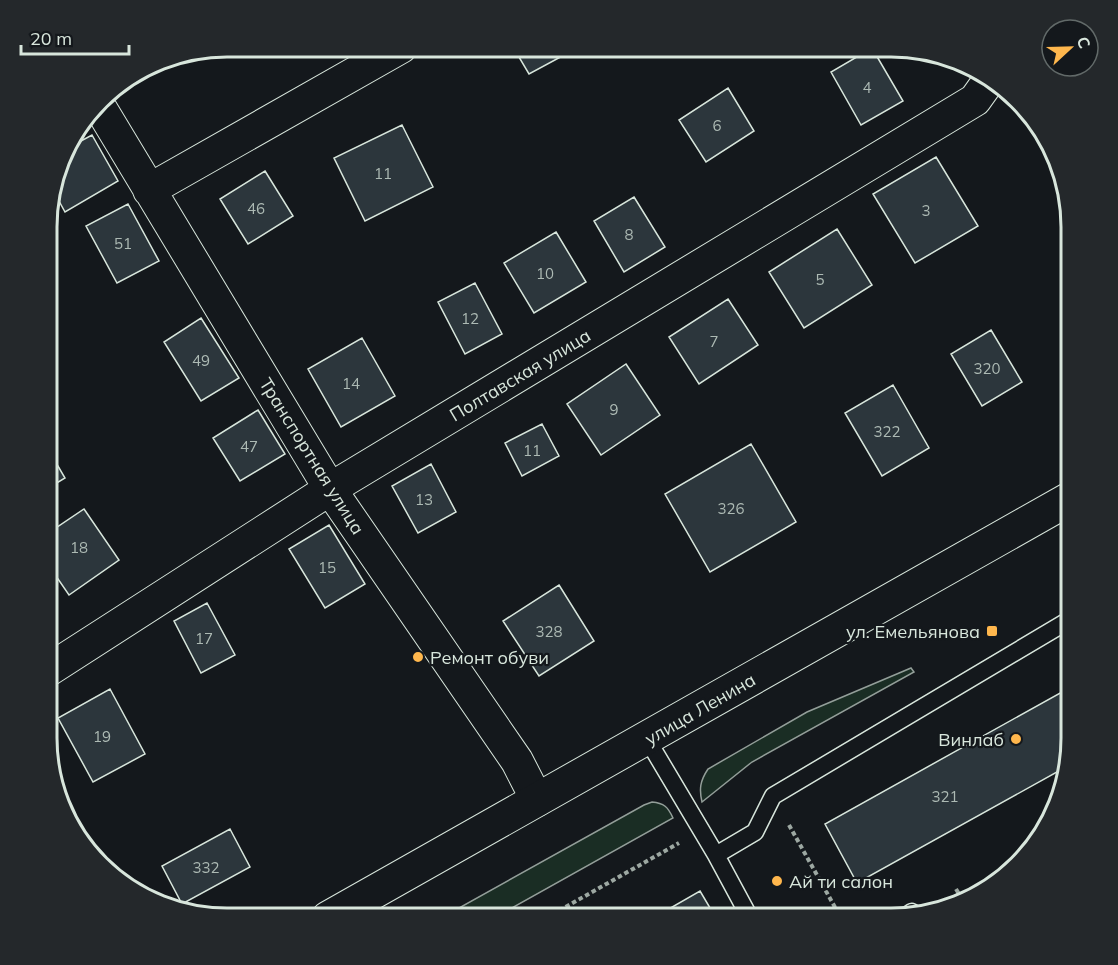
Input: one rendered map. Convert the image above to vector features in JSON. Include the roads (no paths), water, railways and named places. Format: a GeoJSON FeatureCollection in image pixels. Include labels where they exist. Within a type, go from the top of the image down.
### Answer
{"type":"FeatureCollection","features":[{"type":"Feature","properties":{"kind":"main road","name":"улица Ленина"},"geometry":{"type":"LineString","coordinates":[[346,908],[1061,504]]}},
{"type":"Feature","properties":{"kind":"street"},"geometry":{"type":"LineString","coordinates":[[149,190],[383,57]]}},
{"type":"Feature","properties":{"kind":"street","name":"Полтавская улица"},"geometry":{"type":"LineString","coordinates":[[57,663],[330,489],[975,100],[985,86]]}},
{"type":"Feature","properties":{"kind":"street","name":"Транспортная улица"},"geometry":{"type":"LineString","coordinates":[[103,112],[330,489],[517,761],[537,800]]}},
{"type":"Feature","properties":{"kind":"lane"},"geometry":{"type":"LineString","coordinates":[[716,855],[755,832],[773,796],[1061,625]]}},
{"type":"Feature","properties":{"kind":"lane"},"geometry":{"type":"LineString","coordinates":[[647,739],[745,908]]}},
{"type":"Feature","properties":{"kind":"place","name":"ул. Емельянова"},"geometry":{"type":"Point","coordinates":[992,631]}},
{"type":"Feature","properties":{"kind":"place","name":"Ремонт обуви"},"geometry":{"type":"Point","coordinates":[418,657]}},
{"type":"Feature","properties":{"kind":"place","name":"Винлаб"},"geometry":{"type":"Point","coordinates":[1016,739]}},
{"type":"Feature","properties":{"kind":"place","name":"Ай ти салон"},"geometry":{"type":"Point","coordinates":[777,881]}}]}
